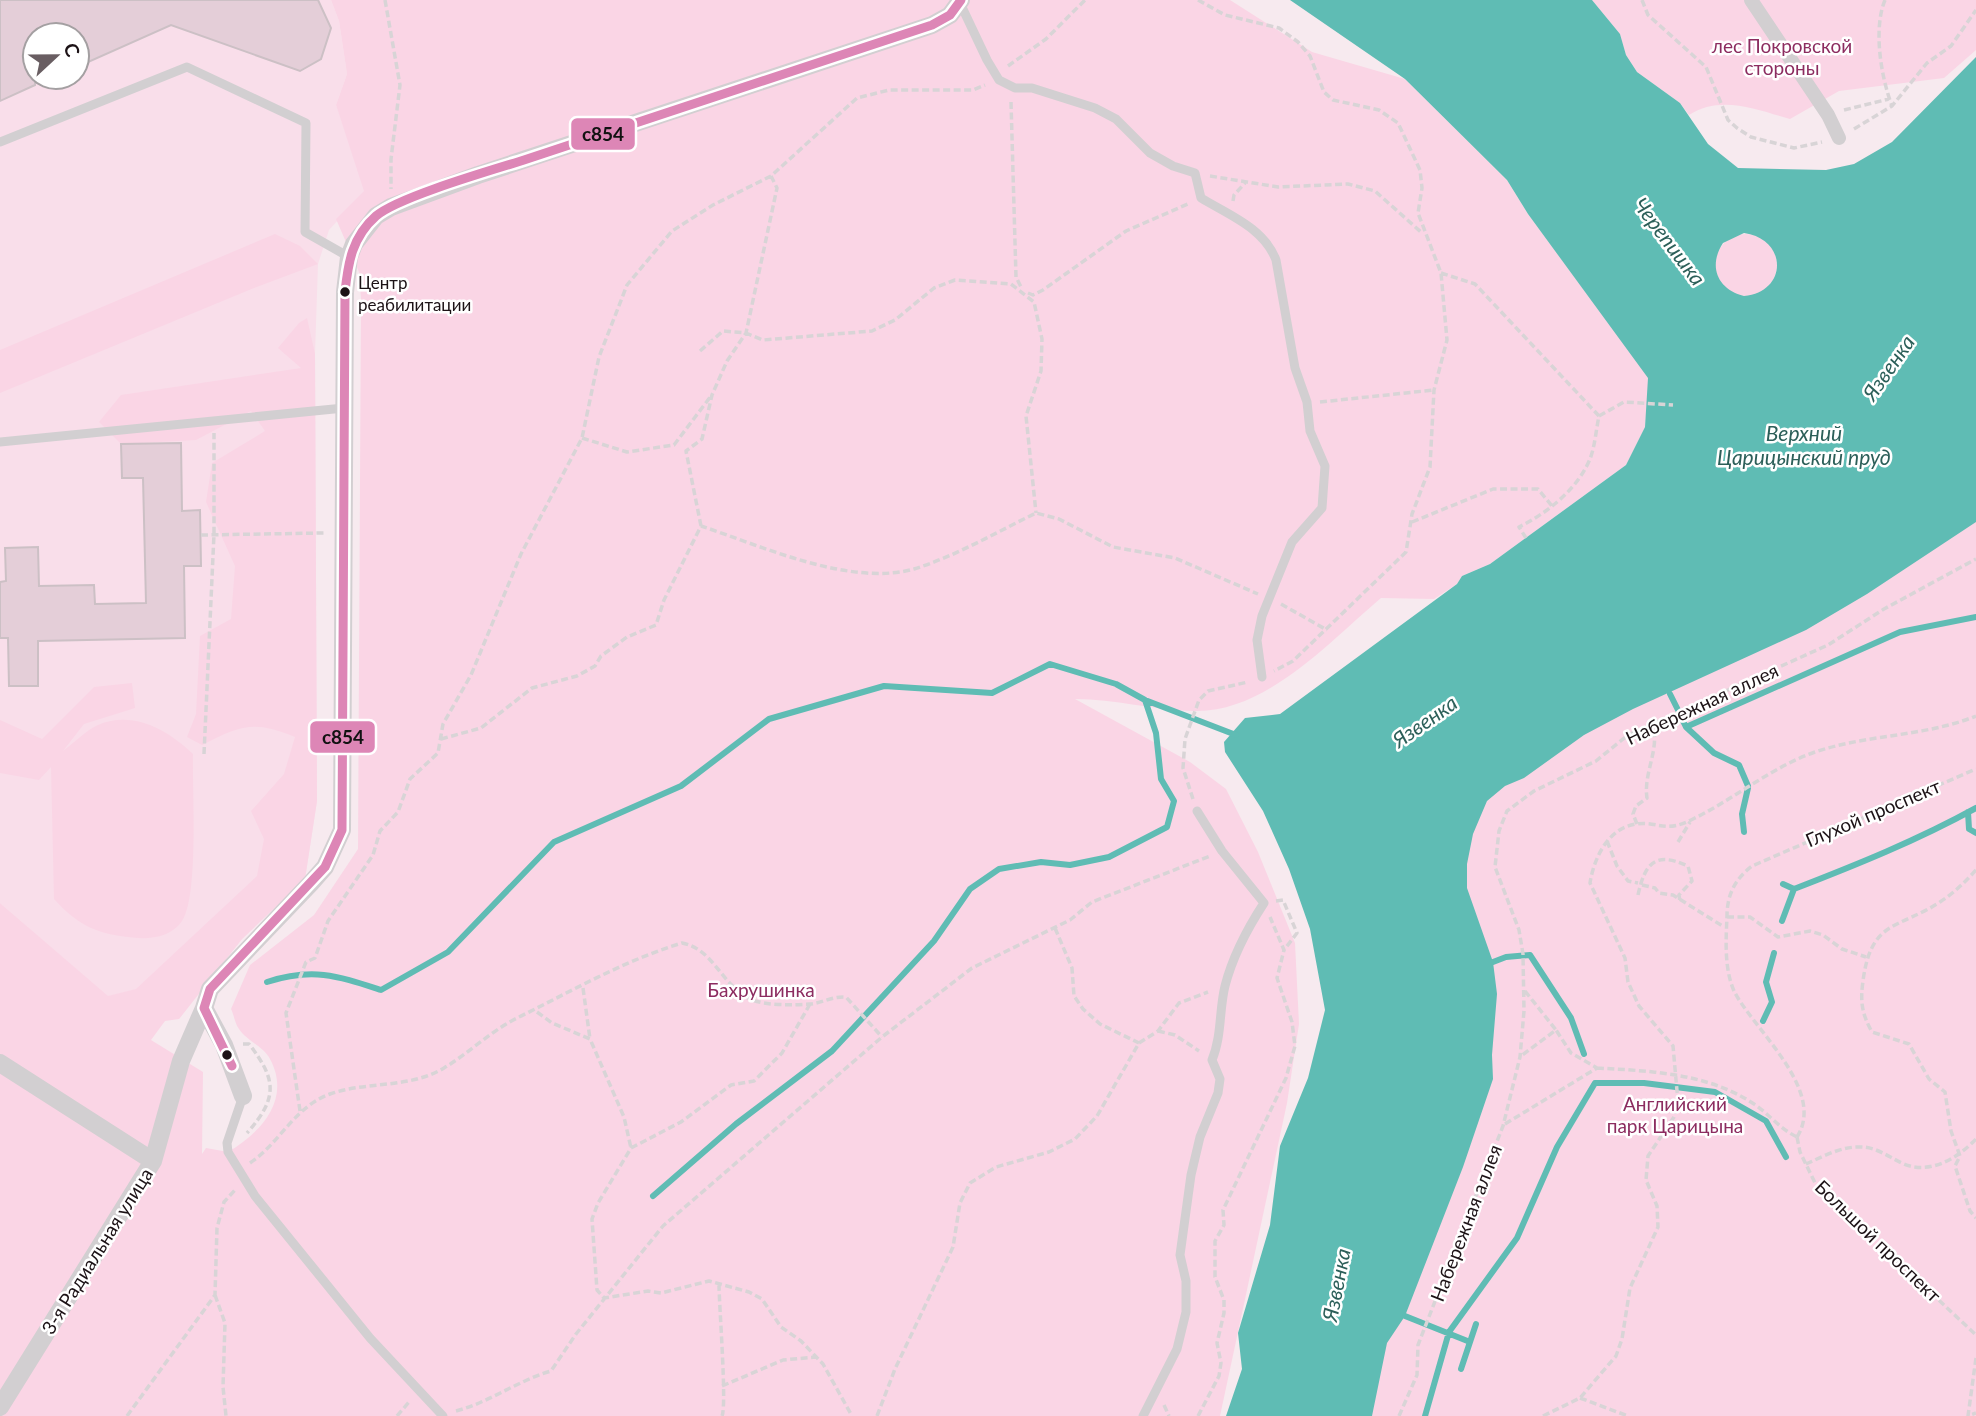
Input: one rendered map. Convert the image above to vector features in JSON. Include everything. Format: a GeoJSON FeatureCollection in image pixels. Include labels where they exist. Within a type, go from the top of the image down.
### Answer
{"type":"FeatureCollection","features":[{"type":"Feature","properties":{"kind":"street"},"geometry":{"type":"LineString","coordinates":[[1751,0],[1828,115],[1839,138]]}},
{"type":"Feature","properties":{"kind":"street","name":"3-я Радиальная улица"},"geometry":{"type":"LineString","coordinates":[[0,1406],[153,1161],[181,1061],[210,989],[219,976],[325,867],[342,830],[345,292],[349,257],[363,230],[376,216],[391,207],[478,174],[932,25],[950,15],[961,1]]}},
{"type":"Feature","properties":{"kind":"street"},"geometry":{"type":"LineString","coordinates":[[204,1008],[224,1045],[243,1096]]}},
{"type":"Feature","properties":{"kind":"street"},"geometry":{"type":"LineString","coordinates":[[0,1063],[153,1161]]}},
{"type":"Feature","properties":{"kind":"lane"},"geometry":{"type":"LineString","coordinates":[[961,1],[987,60],[999,79],[1015,88],[1032,88],[1095,108],[1116,119],[1150,153],[1173,166],[1195,173],[1201,198],[1250,227],[1271,246],[1276,260],[1295,368],[1307,402],[1310,431],[1325,466],[1322,508],[1292,542],[1269,598],[1257,640],[1262,677]]}},
{"type":"Feature","properties":{"kind":"lane"},"geometry":{"type":"LineString","coordinates":[[0,142],[187,67],[306,123],[305,232],[349,257]]}},
{"type":"Feature","properties":{"kind":"lane"},"geometry":{"type":"LineString","coordinates":[[0,442],[344,408]]}},
{"type":"Feature","properties":{"kind":"lane"},"geometry":{"type":"LineString","coordinates":[[1143,1416],[1177,1349],[1186,1312],[1186,1281],[1181,1255],[1191,1175],[1199,1137],[1218,1093],[1220,1079],[1212,1060],[1217,1049],[1226,986],[1239,942],[1264,903],[1222,851],[1197,811]]}},
{"type":"Feature","properties":{"kind":"lane"},"geometry":{"type":"LineString","coordinates":[[243,1096],[227,1143],[255,1196],[370,1338],[443,1415]]}},
{"type":"Feature","properties":{"kind":"path"},"geometry":{"type":"LineString","coordinates":[[385,0],[400,85],[391,159],[391,207]]}},
{"type":"Feature","properties":{"kind":"path"},"geometry":{"type":"LineString","coordinates":[[300,1111],[286,1013],[290,998],[306,962],[315,958],[328,921],[373,855],[380,831],[398,813],[410,779],[438,753],[443,724],[471,675],[521,554],[582,438],[599,357],[627,285],[672,231],[713,205],[771,176],[857,98],[889,89],[973,90],[999,79],[1009,64],[1046,39],[1085,0]]}},
{"type":"Feature","properties":{"kind":"path"},"geometry":{"type":"LineString","coordinates":[[1197,811],[1183,768],[1185,739],[1199,700],[1208,691],[1234,688],[1293,661],[1406,552],[1412,514],[1430,467],[1434,390],[1447,340],[1441,273],[1418,214],[1422,188],[1420,170],[1404,131],[1391,116],[1379,110],[1333,100],[1324,92],[1310,56],[1298,42],[1279,28],[1224,15],[1198,0]]}},
{"type":"Feature","properties":{"kind":"path"},"geometry":{"type":"LineString","coordinates":[[1642,0],[1648,15],[1706,67],[1728,120],[1751,137],[1794,148],[1839,138],[1892,106],[1927,63],[1951,46],[1976,10]]}},
{"type":"Feature","properties":{"kind":"path"},"geometry":{"type":"LineString","coordinates":[[1885,0],[1880,13],[1881,53],[1892,106]]}},
{"type":"Feature","properties":{"kind":"path"},"geometry":{"type":"LineString","coordinates":[[999,79],[1011,98],[1016,277],[1038,312],[1042,339],[1041,371],[1026,416],[1036,513]]}},
{"type":"Feature","properties":{"kind":"path"},"geometry":{"type":"LineString","coordinates":[[1828,115],[1889,99]]}},
{"type":"Feature","properties":{"kind":"path"},"geometry":{"type":"LineString","coordinates":[[1195,173],[1279,187],[1348,184],[1375,191],[1424,234]]}},
{"type":"Feature","properties":{"kind":"path"},"geometry":{"type":"LineString","coordinates":[[441,739],[481,727],[532,688],[577,676],[594,666],[601,656],[627,637],[656,625],[664,600],[701,526],[686,451],[702,439],[712,394],[727,361],[746,333],[777,188],[771,176]]}},
{"type":"Feature","properties":{"kind":"path"},"geometry":{"type":"LineString","coordinates":[[700,351],[723,331],[746,333],[763,340],[872,331],[902,315],[934,288],[955,280],[1011,284],[1033,295],[1126,231],[1201,198]]}},
{"type":"Feature","properties":{"kind":"path"},"geometry":{"type":"LineString","coordinates":[[1441,273],[1475,284],[1599,416]]}},
{"type":"Feature","properties":{"kind":"path"},"geometry":{"type":"LineString","coordinates":[[1307,402],[1434,390]]}},
{"type":"Feature","properties":{"kind":"path"},"geometry":{"type":"LineString","coordinates":[[582,438],[627,452],[674,445],[712,394]]}},
{"type":"Feature","properties":{"kind":"path"},"geometry":{"type":"LineString","coordinates":[[1526,538],[1519,527],[1552,506],[1576,481],[1590,459],[1599,416],[1624,402],[1673,405]]}},
{"type":"Feature","properties":{"kind":"path"},"geometry":{"type":"LineString","coordinates":[[204,754],[214,534],[214,421]]}},
{"type":"Feature","properties":{"kind":"path"},"geometry":{"type":"LineString","coordinates":[[1412,522],[1493,489],[1538,489],[1552,506]]}},
{"type":"Feature","properties":{"kind":"path"},"geometry":{"type":"LineString","coordinates":[[701,526],[843,571],[888,572],[913,569],[1036,513],[1059,519],[1113,547],[1175,558],[1269,598],[1328,630]]}},
{"type":"Feature","properties":{"kind":"path"},"geometry":{"type":"LineString","coordinates":[[201,535],[344,535]]}},
{"type":"Feature","properties":{"kind":"path","name":"Набережная аллея"},"geometry":{"type":"LineString","coordinates":[[1399,1416],[1418,1375],[1419,1345],[1503,1126],[1520,1057],[1524,989],[1519,930],[1495,867],[1499,831],[1507,811],[1534,791],[1596,761],[1628,735],[1828,645],[1884,609],[1976,559]]}},
{"type":"Feature","properties":{"kind":"path"},"geometry":{"type":"LineString","coordinates":[[1543,1416],[1580,1398],[1616,1356],[1622,1339],[1630,1288],[1658,1227],[1657,1206],[1646,1180],[1648,1156],[1674,1116],[1678,1076],[1673,1046],[1639,1006],[1628,982],[1625,958],[1590,883],[1592,870],[1607,841],[1621,829],[1637,824],[1667,828],[1691,820],[1811,753],[1852,741],[1946,728],[1976,716]]}},
{"type":"Feature","properties":{"kind":"path"},"geometry":{"type":"LineString","coordinates":[[1637,824],[1633,814],[1636,806],[1647,798],[1645,785],[1657,736],[1652,725]]}},
{"type":"Feature","properties":{"kind":"path","name":"Глухой проспект"},"geometry":{"type":"LineString","coordinates":[[1724,927],[1727,917],[1725,907],[1739,876],[1771,857],[1976,769]]}},
{"type":"Feature","properties":{"kind":"path"},"geometry":{"type":"LineString","coordinates":[[1678,842],[1691,820]]}},
{"type":"Feature","properties":{"kind":"path"},"geometry":{"type":"LineString","coordinates":[[1524,989],[1571,1053],[1597,1068],[1642,1069],[1715,1084],[1733,1093],[1797,1137],[1802,1128],[1804,1114],[1796,1082],[1734,990],[1724,927],[1680,902],[1674,895],[1628,881],[1621,873],[1607,841]]}},
{"type":"Feature","properties":{"kind":"path"},"geometry":{"type":"LineString","coordinates":[[443,1415],[477,1405],[527,1378],[551,1371],[645,1244],[680,1208],[882,1037],[972,968],[1055,928],[1092,902],[1222,851]]}},
{"type":"Feature","properties":{"kind":"path"},"geometry":{"type":"LineString","coordinates":[[1638,895],[1648,866],[1657,860],[1668,859],[1688,866],[1692,881],[1679,895],[1680,902]]}},
{"type":"Feature","properties":{"kind":"path"},"geometry":{"type":"LineString","coordinates":[[1960,1156],[1951,1131],[1945,1092],[1929,1079],[1909,1045],[1872,1032],[1861,1013],[1866,957],[1879,936],[1901,920],[1938,904],[1958,889],[1976,870]]}},
{"type":"Feature","properties":{"kind":"path"},"geometry":{"type":"LineString","coordinates":[[1198,1416],[1219,1376],[1221,1363],[1217,1343],[1224,1300],[1215,1277],[1215,1241],[1224,1225],[1223,1210],[1286,1078],[1295,1046],[1292,1022],[1277,978],[1284,950],[1297,933],[1283,900],[1264,903],[1284,950]]}},
{"type":"Feature","properties":{"kind":"path"},"geometry":{"type":"LineString","coordinates":[[1727,917],[1750,916],[1778,937],[1810,931],[1823,935],[1842,949],[1866,957]]}},
{"type":"Feature","properties":{"kind":"path"},"geometry":{"type":"LineString","coordinates":[[1055,928],[1072,968],[1074,996],[1100,1024],[1139,1043]]}},
{"type":"Feature","properties":{"kind":"path"},"geometry":{"type":"LineString","coordinates":[[226,1416],[223,1387],[225,1323],[215,1295],[217,1228],[224,1202],[242,1174],[300,1111],[329,1094],[425,1078],[518,1017],[536,1011],[544,1003],[569,990],[583,988],[595,977],[682,943],[696,945],[715,964],[722,978],[752,1001],[810,1004],[831,996],[846,997],[882,1037]]}},
{"type":"Feature","properties":{"kind":"path"},"geometry":{"type":"LineString","coordinates":[[877,1416],[895,1368],[953,1247],[960,1203],[970,1184],[996,1167],[1049,1152],[1075,1139],[1097,1116],[1139,1043],[1158,1031],[1179,1003],[1226,986]]}},
{"type":"Feature","properties":{"kind":"path"},"geometry":{"type":"LineString","coordinates":[[583,988],[590,1039],[624,1117],[631,1148]]}},
{"type":"Feature","properties":{"kind":"path"},"geometry":{"type":"LineString","coordinates":[[604,1298],[597,1290],[592,1219],[598,1203],[631,1148],[681,1122],[731,1085],[754,1081],[782,1053],[810,1004]]}},
{"type":"Feature","properties":{"kind":"path"},"geometry":{"type":"LineString","coordinates":[[536,1011],[552,1023],[590,1039]]}},
{"type":"Feature","properties":{"kind":"path"},"geometry":{"type":"LineString","coordinates":[[1520,1057],[1556,1030]]}},
{"type":"Feature","properties":{"kind":"path"},"geometry":{"type":"LineString","coordinates":[[1158,1031],[1175,1035],[1201,1052]]}},
{"type":"Feature","properties":{"kind":"path"},"geometry":{"type":"LineString","coordinates":[[1503,1126],[1597,1068]]}},
{"type":"Feature","properties":{"kind":"path","name":"Большой проспект"},"geometry":{"type":"LineString","coordinates":[[1797,1137],[1816,1185],[1976,1335]]}},
{"type":"Feature","properties":{"kind":"path"},"geometry":{"type":"LineString","coordinates":[[1976,1139],[1960,1156],[1955,1166],[1970,1211],[1976,1218]]}},
{"type":"Feature","properties":{"kind":"path"},"geometry":{"type":"LineString","coordinates":[[1806,1164],[1828,1154],[1858,1147],[1883,1152],[1903,1164],[1923,1169],[1960,1156]]}},
{"type":"Feature","properties":{"kind":"path"},"geometry":{"type":"LineString","coordinates":[[604,1298],[648,1291],[661,1293],[709,1281],[749,1292],[762,1299],[781,1327],[801,1341],[832,1376],[852,1416]]}},
{"type":"Feature","properties":{"kind":"path"},"geometry":{"type":"LineString","coordinates":[[719,1284],[722,1386],[726,1408],[722,1416]]}},
{"type":"Feature","properties":{"kind":"path"},"geometry":{"type":"LineString","coordinates":[[127,1416],[215,1295]]}},
{"type":"Feature","properties":{"kind":"path"},"geometry":{"type":"LineString","coordinates":[[722,1386],[783,1360],[816,1357]]}},
{"type":"Feature","properties":{"kind":"path"},"geometry":{"type":"LineString","coordinates":[[1976,1358],[1968,1416],[1976,1413]]}},
{"type":"Feature","properties":{"kind":"path"},"geometry":{"type":"LineString","coordinates":[[397,1416],[419,1391]]}},
{"type":"Feature","properties":{"kind":"path"},"geometry":{"type":"LineString","coordinates":[[1580,1398],[1628,1416]]}},
{"type":"Feature","properties":{"kind":"shaded area"},"geometry":{"type":"Polygon","coordinates":[[[0,0],[331,0],[339,21],[347,74],[336,105],[365,191],[329,230],[318,264],[315,354],[317,801],[305,879],[242,939],[179,1019],[107,996],[0,903],[0,0]]]}},
{"type":"Feature","properties":{"kind":"green space","name":"Бахрушинка"},"geometry":{"type":"Polygon","coordinates":[[[331,0],[1230,0],[1312,52],[1405,79],[1507,180],[1528,214],[1649,378],[1645,427],[1626,465],[1490,564],[1462,576],[1457,584],[1434,599],[1381,598],[1295,672],[1246,701],[1220,709],[1178,710],[1075,699],[1190,762],[1226,789],[1258,852],[1295,943],[1299,1024],[1287,1103],[1220,1416],[0,1416],[0,903],[108,996],[136,989],[257,876],[264,839],[251,811],[284,774],[295,737],[269,728],[248,727],[202,745],[187,737],[196,714],[200,636],[231,619],[235,566],[206,502],[212,463],[265,431],[251,411],[196,440],[121,444],[99,422],[121,395],[301,368],[278,348],[299,323],[307,318],[315,354],[317,801],[305,879],[242,939],[179,1019],[165,1021],[151,1040],[203,1072],[202,1154],[206,1148],[228,1152],[240,1144],[261,1125],[275,1101],[276,1074],[270,1059],[239,1029],[231,1009],[250,965],[314,915],[358,849],[361,299],[359,272],[336,219],[364,191],[336,105],[347,74],[339,21],[331,0]]]}},
{"type":"Feature","properties":{"kind":"green space","name":"лес Покровской стороны"},"geometry":{"type":"Polygon","coordinates":[[[1592,0],[1976,0],[1976,50],[1944,78],[1839,91],[1790,119],[1752,108],[1727,105],[1701,109],[1689,115],[1680,103],[1637,72],[1626,55],[1620,34],[1592,0]]]}},
{"type":"Feature","properties":{"kind":"green space"},"geometry":{"type":"Polygon","coordinates":[[[275,234],[300,246],[318,264],[0,393],[0,350],[275,234]]]}},
{"type":"Feature","properties":{"kind":"green space"},"geometry":{"type":"Polygon","coordinates":[[[1746,234],[1758,236],[1768,243],[1775,253],[1775,277],[1768,287],[1758,294],[1746,296],[1734,294],[1724,287],[1717,277],[1715,265],[1717,253],[1724,243],[1734,236],[1746,234]]]}},
{"type":"Feature","properties":{"kind":"green space","name":"Английский парк Царицына"},"geometry":{"type":"Polygon","coordinates":[[[1976,267],[1976,1416],[1312,1416],[1375,853],[1976,267]]]}},
{"type":"Feature","properties":{"kind":"green space"},"geometry":{"type":"Polygon","coordinates":[[[132,683],[135,708],[84,724],[63,751],[98,725],[124,720],[137,721],[161,730],[193,754],[193,866],[187,908],[177,927],[151,938],[128,937],[96,930],[70,915],[54,899],[51,767],[39,780],[0,773],[0,720],[42,739],[94,687],[132,683]]]}},
{"type":"Feature","properties":{"kind":"water","name":"Верхний Царицынский пруд"},"geometry":{"type":"Polygon","coordinates":[[[1290,0],[1592,0],[1620,34],[1626,55],[1637,72],[1680,103],[1708,144],[1738,168],[1826,170],[1854,164],[1892,142],[1976,57],[1976,522],[1867,594],[1806,630],[1633,709],[1584,735],[1524,778],[1505,786],[1487,801],[1473,834],[1467,864],[1467,888],[1493,962],[1497,994],[1492,1055],[1493,1079],[1463,1167],[1405,1316],[1387,1343],[1372,1416],[1226,1416],[1242,1369],[1238,1333],[1270,1225],[1280,1146],[1308,1078],[1325,1010],[1310,929],[1289,869],[1263,811],[1225,752],[1224,742],[1245,718],[1280,714],[1457,584],[1462,576],[1490,564],[1626,465],[1645,427],[1648,378],[1528,214],[1507,180],[1405,79],[1290,0]],[[1744,233],[1723,243],[1716,260],[1718,276],[1722,282],[1727,288],[1744,296],[1769,285],[1775,276],[1775,255],[1769,245],[1758,237],[1744,233]]]}},
{"type":"Feature","properties":{"kind":"building"},"geometry":{"type":"Polygon","coordinates":[[[0,0],[318,0],[331,28],[321,59],[300,71],[171,25],[91,61],[91,21],[21,21],[22,91],[0,101],[0,0]]]}},
{"type":"Feature","properties":{"kind":"building"},"geometry":{"type":"Polygon","coordinates":[[[181,443],[182,511],[200,510],[201,566],[184,566],[185,638],[38,641],[38,686],[9,686],[8,638],[0,638],[0,582],[6,581],[5,548],[38,547],[39,586],[94,585],[95,604],[146,603],[143,478],[122,478],[121,444],[181,443]]]}},
{"type":"Feature","properties":{"kind":"waterway"},"geometry":{"type":"LineString","coordinates":[[1686,727],[1900,632],[1976,617]]}},
{"type":"Feature","properties":{"kind":"waterway"},"geometry":{"type":"LineString","coordinates":[[267,982],[283,977],[312,974],[352,981],[381,990],[448,952],[554,842],[681,786],[769,719],[884,686],[992,693],[1050,664],[1116,684],[1145,700],[1236,735]]}},
{"type":"Feature","properties":{"kind":"waterway"},"geometry":{"type":"LineString","coordinates":[[1670,694],[1679,712]]}},
{"type":"Feature","properties":{"kind":"waterway"},"geometry":{"type":"LineString","coordinates":[[653,1196],[736,1124],[832,1051],[934,941],[970,889],[999,869],[1041,862],[1070,865],[1109,857],[1167,827],[1174,801],[1161,779],[1156,733],[1145,700]]}},
{"type":"Feature","properties":{"kind":"waterway"},"geometry":{"type":"LineString","coordinates":[[1679,713],[1686,727],[1714,753],[1739,765],[1748,786]]}},
{"type":"Feature","properties":{"kind":"waterway"},"geometry":{"type":"LineString","coordinates":[[1744,832],[1742,814],[1748,788]]}},
{"type":"Feature","properties":{"kind":"waterway"},"geometry":{"type":"LineString","coordinates":[[1783,884],[1794,889],[1817,880],[1909,841],[1976,808]]}},
{"type":"Feature","properties":{"kind":"waterway"},"geometry":{"type":"LineString","coordinates":[[1968,812],[1969,829],[1976,833]]}},
{"type":"Feature","properties":{"kind":"waterway"},"geometry":{"type":"LineString","coordinates":[[1782,921],[1794,889]]}},
{"type":"Feature","properties":{"kind":"waterway"},"geometry":{"type":"LineString","coordinates":[[1763,1021],[1772,1002],[1766,982],[1774,953]]}},
{"type":"Feature","properties":{"kind":"waterway"},"geometry":{"type":"LineString","coordinates":[[1493,962],[1506,957],[1530,955],[1571,1018],[1584,1054]]}},
{"type":"Feature","properties":{"kind":"waterway"},"geometry":{"type":"LineString","coordinates":[[1425,1416],[1449,1332],[1517,1238],[1557,1147],[1595,1083],[1644,1083],[1715,1092],[1766,1121],[1786,1157]]}},
{"type":"Feature","properties":{"kind":"waterway"},"geometry":{"type":"LineString","coordinates":[[1405,1316],[1470,1342],[1461,1369]]}},
{"type":"Feature","properties":{"kind":"waterway"},"geometry":{"type":"LineString","coordinates":[[1470,1342],[1476,1324]]}},
{"type":"Feature","properties":{"kind":"transit line","name":"с854"},"geometry":{"type":"LineString","coordinates":[[232,1066],[204,1008],[210,989],[325,867],[342,830],[345,292],[350,261],[361,233],[376,216],[387,209],[424,193],[932,25],[950,15],[961,0]]}},
{"type":"Feature","properties":{"kind":"place","name":"Центр реабилитации"},"geometry":{"type":"Point","coordinates":[345,292]}},
{"type":"Feature","properties":{"kind":"water label","name":"Черепишка"},"geometry":{"type":"Point","coordinates":[1669,242]}},
{"type":"Feature","properties":{"kind":"water label","name":"Язвенка"},"geometry":{"type":"Point","coordinates":[1889,368]}},
{"type":"Feature","properties":{"kind":"water label","name":"Язвенка"},"geometry":{"type":"Point","coordinates":[1425,722]}},
{"type":"Feature","properties":{"kind":"water label","name":"Язвенка"},"geometry":{"type":"Point","coordinates":[1337,1285]}}]}
